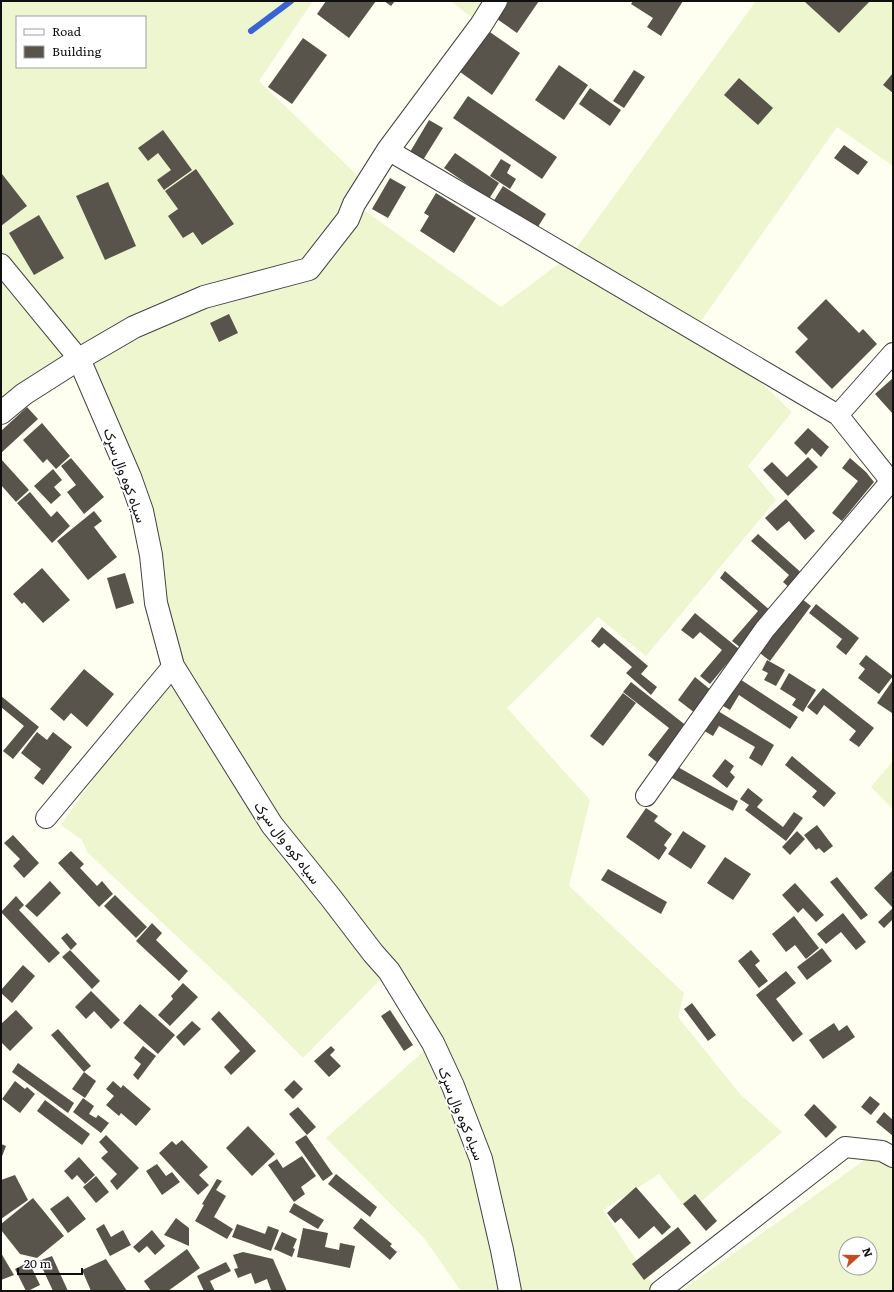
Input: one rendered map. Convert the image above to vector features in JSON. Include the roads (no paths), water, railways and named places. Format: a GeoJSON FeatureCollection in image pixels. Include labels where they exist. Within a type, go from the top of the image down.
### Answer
{"type":"FeatureCollection","features":[{"type":"Feature","properties":{"kind":"street"},"geometry":{"type":"LineString","coordinates":[[1,413],[24,394],[79,359],[134,327],[204,297],[309,269],[348,219],[354,204],[388,150],[481,25],[496,1]]}},
{"type":"Feature","properties":{"kind":"street"},"geometry":{"type":"LineString","coordinates":[[388,150],[838,415],[892,483],[765,628],[646,796]]}},
{"type":"Feature","properties":{"kind":"street"},"geometry":{"type":"LineString","coordinates":[[1,264],[79,359]]}},
{"type":"Feature","properties":{"kind":"street"},"geometry":{"type":"LineString","coordinates":[[838,415],[893,353]]}},
{"type":"Feature","properties":{"kind":"street","name":"سیاه کوه وال سړک"},"geometry":{"type":"LineString","coordinates":[[79,359],[127,470],[142,511],[151,554],[156,602],[173,666],[272,825],[373,953],[389,971],[433,1043],[481,1159],[510,1291]]}},
{"type":"Feature","properties":{"kind":"street"},"geometry":{"type":"LineString","coordinates":[[46,818],[173,666]]}},
{"type":"Feature","properties":{"kind":"street"},"geometry":{"type":"LineString","coordinates":[[660,1291],[845,1147],[882,1151],[893,1157]]}},
{"type":"Feature","properties":{"kind":"waterway"},"geometry":{"type":"LineString","coordinates":[[251,31],[291,1]]}}]}
